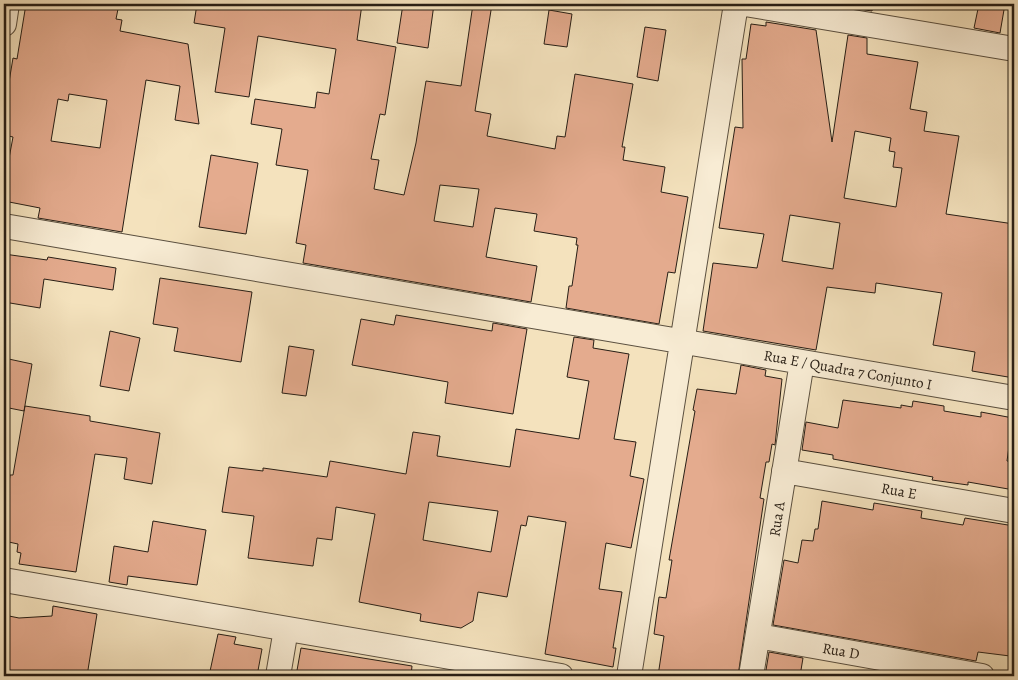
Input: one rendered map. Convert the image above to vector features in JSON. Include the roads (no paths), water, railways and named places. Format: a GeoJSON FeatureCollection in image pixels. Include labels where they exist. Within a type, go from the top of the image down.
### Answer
{"type":"FeatureCollection","features":[{"type":"Feature","properties":{"kind":"street"},"geometry":{"type":"LineString","coordinates":[[4,24],[7,4]]}},
{"type":"Feature","properties":{"kind":"street"},"geometry":{"type":"LineString","coordinates":[[629,676],[736,4]]}},
{"type":"Feature","properties":{"kind":"street"},"geometry":{"type":"LineString","coordinates":[[745,4],[1014,49]]}},
{"type":"Feature","properties":{"kind":"street","name":"Rua E / Quadra 7 Conjunto I"},"geometry":{"type":"LineString","coordinates":[[4,226],[1014,398]]}},
{"type":"Feature","properties":{"kind":"street","name":"Rua A"},"geometry":{"type":"LineString","coordinates":[[752,676],[802,362]]}},
{"type":"Feature","properties":{"kind":"street","name":"Rua E"},"geometry":{"type":"LineString","coordinates":[[784,471],[1014,511]]}},
{"type":"Feature","properties":{"kind":"street"},"geometry":{"type":"LineString","coordinates":[[4,580],[561,676]]}},
{"type":"Feature","properties":{"kind":"street"},"geometry":{"type":"LineString","coordinates":[[278,676],[286,629]]}},
{"type":"Feature","properties":{"kind":"street","name":"Rua D"},"geometry":{"type":"LineString","coordinates":[[758,636],[982,676]]}}]}
